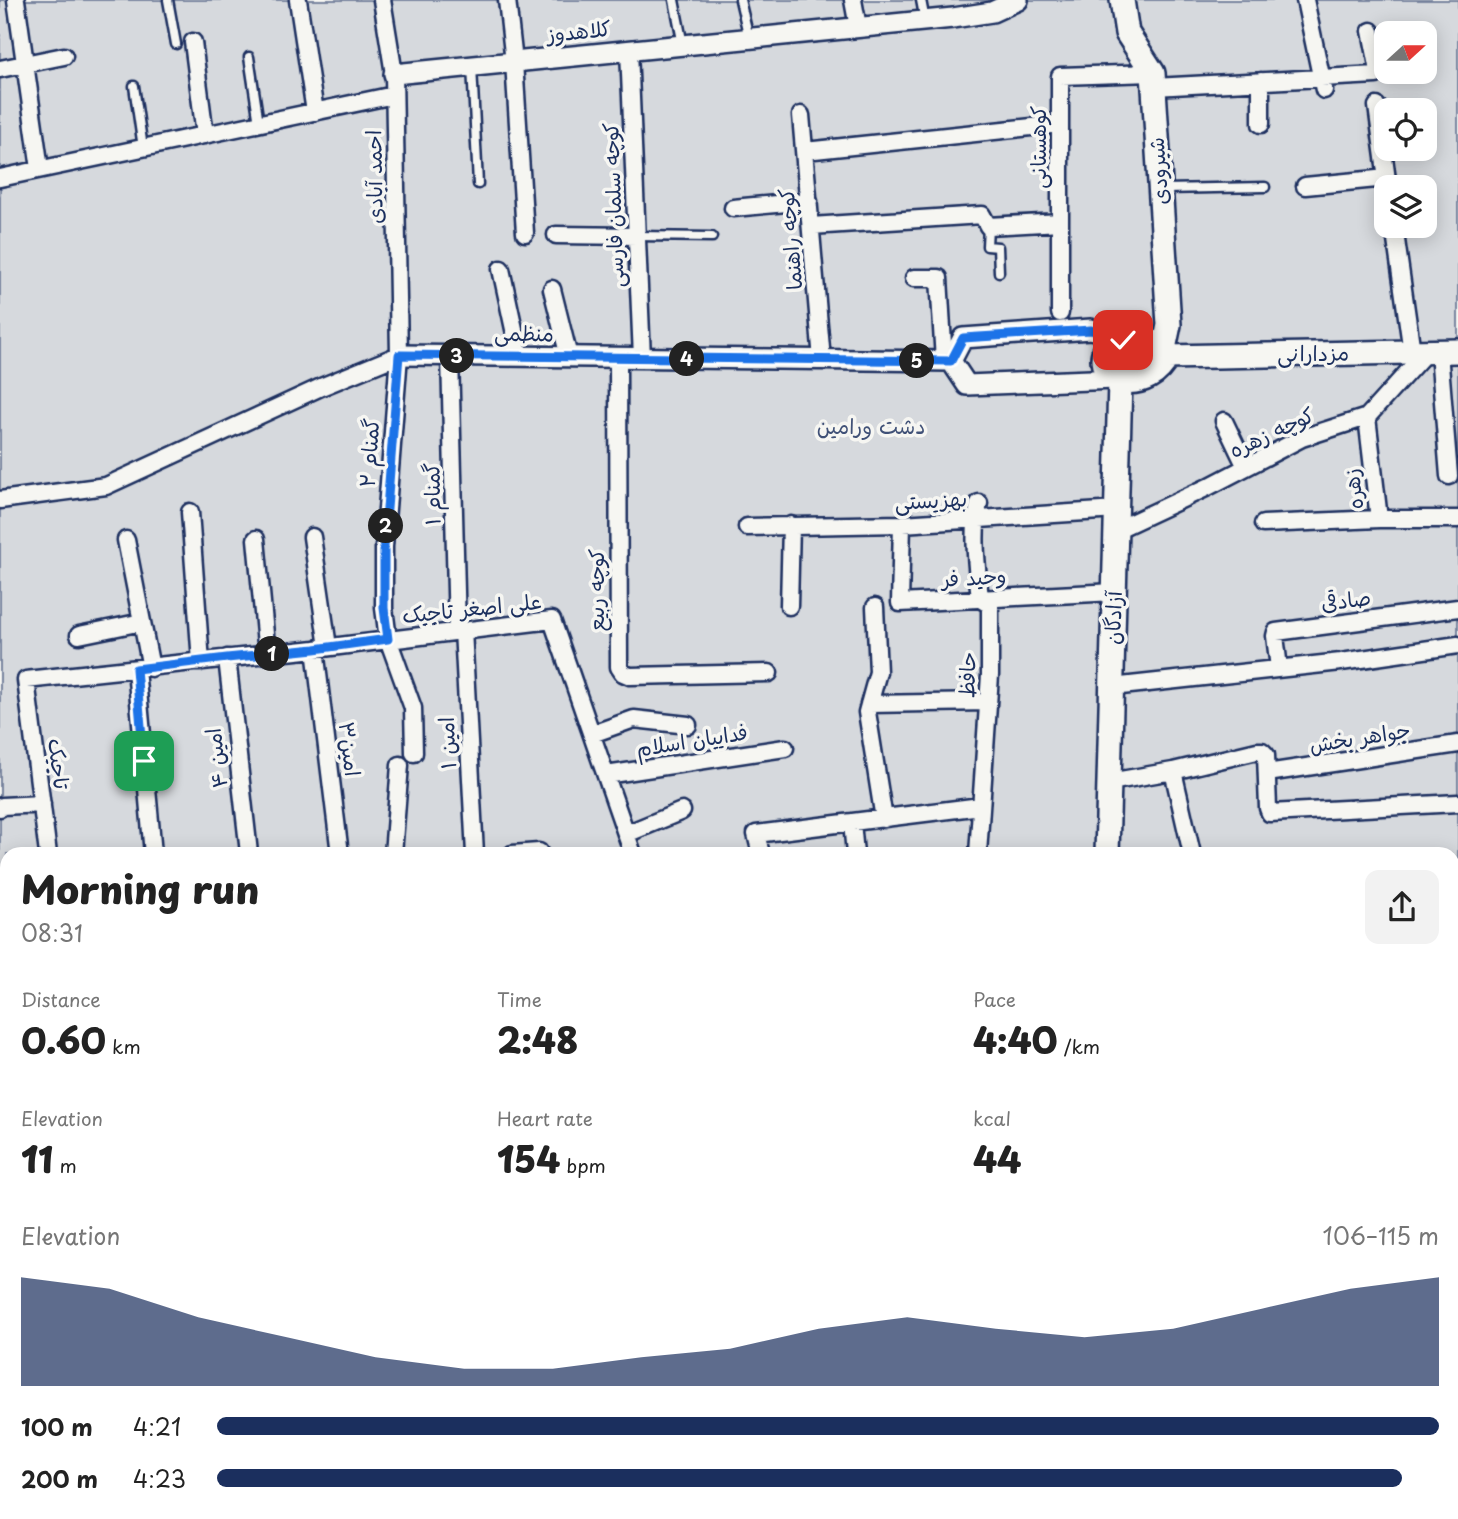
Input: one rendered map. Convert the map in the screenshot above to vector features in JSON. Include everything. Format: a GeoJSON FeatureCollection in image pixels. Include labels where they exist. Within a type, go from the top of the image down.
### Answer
{"type":"FeatureCollection","features":[{"type":"Feature","properties":{"kind":"main road","name":"شیرودی"},"geometry":{"type":"LineString","coordinates":[[1122,0],[1127,33],[1154,80],[1169,325],[1166,353]]}},
{"type":"Feature","properties":{"kind":"main road"},"geometry":{"type":"LineString","coordinates":[[1123,340],[1157,343],[1166,353],[1163,366],[1143,379],[1118,380],[1107,374],[1104,367],[1104,352],[1108,346],[1123,340]]}},
{"type":"Feature","properties":{"kind":"main road","name":"مزدارانی"},"geometry":{"type":"LineString","coordinates":[[1166,353],[1434,352]]}},
{"type":"Feature","properties":{"kind":"main road","name":"آزادگان"},"geometry":{"type":"LineString","coordinates":[[1107,847],[1117,520],[1118,380]]}},
{"type":"Feature","properties":{"kind":"street"},"geometry":{"type":"LineString","coordinates":[[16,0],[40,169]]}},
{"type":"Feature","properties":{"kind":"street"},"geometry":{"type":"LineString","coordinates":[[298,0],[315,111]]}},
{"type":"Feature","properties":{"kind":"street","name":"احمد آبادی"},"geometry":{"type":"LineString","coordinates":[[382,0],[394,74],[399,355]]}},
{"type":"Feature","properties":{"kind":"street"},"geometry":{"type":"LineString","coordinates":[[507,0],[514,62],[525,233]]}},
{"type":"Feature","properties":{"kind":"street"},"geometry":{"type":"LineString","coordinates":[[853,0],[858,27]]}},
{"type":"Feature","properties":{"kind":"street","name":"کلاهدوز"},"geometry":{"type":"LineString","coordinates":[[394,74],[925,21],[1018,0]]}},
{"type":"Feature","properties":{"kind":"street"},"geometry":{"type":"LineString","coordinates":[[1305,0],[1323,84]]}},
{"type":"Feature","properties":{"kind":"street"},"geometry":{"type":"LineString","coordinates":[[1154,80],[1323,84],[1376,75],[1378,66],[1371,31]]}},
{"type":"Feature","properties":{"kind":"street"},"geometry":{"type":"LineString","coordinates":[[193,42],[205,135]]}},
{"type":"Feature","properties":{"kind":"street","name":"کوچه سلمان فارسی"},"geometry":{"type":"LineString","coordinates":[[629,50],[642,358]]}},
{"type":"Feature","properties":{"kind":"street"},"geometry":{"type":"LineString","coordinates":[[0,69],[64,56]]}},
{"type":"Feature","properties":{"kind":"street","name":"کوهستانی"},"geometry":{"type":"LineString","coordinates":[[1060,313],[1060,76],[1154,80]]}},
{"type":"Feature","properties":{"kind":"street"},"geometry":{"type":"LineString","coordinates":[[1261,81],[1261,124]]}},
{"type":"Feature","properties":{"kind":"street"},"geometry":{"type":"LineString","coordinates":[[0,178],[394,95]]}},
{"type":"Feature","properties":{"kind":"street","name":"کوچه راهنما"},"geometry":{"type":"LineString","coordinates":[[802,115],[822,360]]}},
{"type":"Feature","properties":{"kind":"street"},"geometry":{"type":"LineString","coordinates":[[805,151],[1060,124]]}},
{"type":"Feature","properties":{"kind":"street"},"geometry":{"type":"LineString","coordinates":[[1305,186],[1374,184]]}},
{"type":"Feature","properties":{"kind":"street"},"geometry":{"type":"LineString","coordinates":[[733,208],[808,201]]}},
{"type":"Feature","properties":{"kind":"street"},"geometry":{"type":"LineString","coordinates":[[811,226],[982,215],[988,226],[1060,222]]}},
{"type":"Feature","properties":{"kind":"street"},"geometry":{"type":"LineString","coordinates":[[556,235],[637,236]]}},
{"type":"Feature","properties":{"kind":"street"},"geometry":{"type":"LineString","coordinates":[[1398,238],[1434,352],[1449,476]]}},
{"type":"Feature","properties":{"kind":"street"},"geometry":{"type":"LineString","coordinates":[[501,270],[520,357]]}},
{"type":"Feature","properties":{"kind":"street"},"geometry":{"type":"LineString","coordinates":[[914,278],[939,278],[947,361],[967,385],[1118,380]]}},
{"type":"Feature","properties":{"kind":"street"},"geometry":{"type":"LineString","coordinates":[[552,289],[569,357]]}},
{"type":"Feature","properties":{"kind":"street"},"geometry":{"type":"LineString","coordinates":[[947,361],[963,338],[1091,330],[1123,340]]}},
{"type":"Feature","properties":{"kind":"street","name":"کوچه زهره"},"geometry":{"type":"LineString","coordinates":[[1117,520],[1151,515],[1302,438],[1367,417],[1434,352]]}},
{"type":"Feature","properties":{"kind":"street","name":"منظمی"},"geometry":{"type":"LineString","coordinates":[[0,500],[106,486],[321,387],[399,355],[947,361]]}},
{"type":"Feature","properties":{"kind":"street","name":"گمنام ۲"},"geometry":{"type":"LineString","coordinates":[[399,355],[384,547],[384,608],[388,639],[413,708],[414,753]]}},
{"type":"Feature","properties":{"kind":"street","name":"گمنام ۱"},"geometry":{"type":"LineString","coordinates":[[450,356],[460,631]]}},
{"type":"Feature","properties":{"kind":"street","name":"کوچه ربیع"},"geometry":{"type":"LineString","coordinates":[[618,358],[619,667],[623,673],[630,676],[769,673]]}},
{"type":"Feature","properties":{"kind":"street","name":"زهره"},"geometry":{"type":"LineString","coordinates":[[1367,417],[1379,519],[1458,519]]}},
{"type":"Feature","properties":{"kind":"street"},"geometry":{"type":"LineString","coordinates":[[1224,421],[1246,467]]}},
{"type":"Feature","properties":{"kind":"street","name":"حافظ"},"geometry":{"type":"LineString","coordinates":[[978,847],[990,675],[990,606],[980,599],[976,565],[975,519],[979,503]]}},
{"type":"Feature","properties":{"kind":"street"},"geometry":{"type":"LineString","coordinates":[[190,512],[201,662]]}},
{"type":"Feature","properties":{"kind":"street","name":"بهزیستی"},"geometry":{"type":"LineString","coordinates":[[747,527],[791,525],[902,531],[975,519],[1117,520]]}},
{"type":"Feature","properties":{"kind":"street"},"geometry":{"type":"LineString","coordinates":[[1263,524],[1379,519]]}},
{"type":"Feature","properties":{"kind":"street"},"geometry":{"type":"LineString","coordinates":[[789,606],[791,525]]}},
{"type":"Feature","properties":{"kind":"street","name":"وحید فر"},"geometry":{"type":"LineString","coordinates":[[902,531],[900,603],[1115,592]]}},
{"type":"Feature","properties":{"kind":"street","name":"امین۳"},"geometry":{"type":"LineString","coordinates":[[312,537],[339,847]]}},
{"type":"Feature","properties":{"kind":"street"},"geometry":{"type":"LineString","coordinates":[[256,539],[267,654]]}},
{"type":"Feature","properties":{"kind":"street"},"geometry":{"type":"LineString","coordinates":[[127,540],[142,622],[153,847]]}},
{"type":"Feature","properties":{"kind":"street"},"geometry":{"type":"LineString","coordinates":[[875,607],[878,672],[867,712],[884,819]]}},
{"type":"Feature","properties":{"kind":"street","name":"صادقی"},"geometry":{"type":"LineString","coordinates":[[1279,668],[1276,632],[1458,608]]}},
{"type":"Feature","properties":{"kind":"street","name":"علی اصغر تاجیک"},"geometry":{"type":"LineString","coordinates":[[26,680],[552,620],[631,847]]}},
{"type":"Feature","properties":{"kind":"street"},"geometry":{"type":"LineString","coordinates":[[79,635],[142,622]]}},
{"type":"Feature","properties":{"kind":"street","name":"امین ۱"},"geometry":{"type":"LineString","coordinates":[[460,631],[475,847]]}},
{"type":"Feature","properties":{"kind":"street"},"geometry":{"type":"LineString","coordinates":[[1112,687],[1341,662],[1458,645]]}},
{"type":"Feature","properties":{"kind":"street","name":"امین ۴"},"geometry":{"type":"LineString","coordinates":[[227,658],[249,847]]}},
{"type":"Feature","properties":{"kind":"street","name":"تاجیک"},"geometry":{"type":"LineString","coordinates":[[26,680],[47,847]]}},
{"type":"Feature","properties":{"kind":"street"},"geometry":{"type":"LineString","coordinates":[[869,704],[988,702]]}},
{"type":"Feature","properties":{"kind":"street"},"geometry":{"type":"LineString","coordinates":[[592,734],[634,719],[688,725]]}},
{"type":"Feature","properties":{"kind":"street","name":"جواهر بخش"},"geometry":{"type":"LineString","coordinates":[[1267,773],[1458,744]]}},
{"type":"Feature","properties":{"kind":"street","name":"فداییان اسلام"},"geometry":{"type":"LineString","coordinates":[[606,775],[785,748]]}},
{"type":"Feature","properties":{"kind":"street"},"geometry":{"type":"LineString","coordinates":[[1109,782],[1262,751],[1266,755],[1270,813],[1458,803]]}},
{"type":"Feature","properties":{"kind":"street"},"geometry":{"type":"LineString","coordinates":[[394,847],[400,765]]}},
{"type":"Feature","properties":{"kind":"street"},"geometry":{"type":"LineString","coordinates":[[1172,771],[1190,847]]}},
{"type":"Feature","properties":{"kind":"street"},"geometry":{"type":"LineString","coordinates":[[0,808],[42,804]]}},
{"type":"Feature","properties":{"kind":"street"},"geometry":{"type":"LineString","coordinates":[[759,847],[756,834],[981,806]]}},
{"type":"Feature","properties":{"kind":"street"},"geometry":{"type":"LineString","coordinates":[[626,834],[682,811]]}},
{"type":"Feature","properties":{"kind":"street"},"geometry":{"type":"LineString","coordinates":[[852,822],[854,847]]}},
{"type":"Feature","properties":{"kind":"lane"},"geometry":{"type":"LineString","coordinates":[[168,0],[176,44]]}},
{"type":"Feature","properties":{"kind":"lane"},"geometry":{"type":"LineString","coordinates":[[674,0],[682,45]]}},
{"type":"Feature","properties":{"kind":"lane"},"geometry":{"type":"LineString","coordinates":[[740,0],[749,38]]}},
{"type":"Feature","properties":{"kind":"lane"},"geometry":{"type":"LineString","coordinates":[[921,0],[925,21]]}},
{"type":"Feature","properties":{"kind":"lane"},"geometry":{"type":"LineString","coordinates":[[249,57],[259,123]]}},
{"type":"Feature","properties":{"kind":"lane"},"geometry":{"type":"LineString","coordinates":[[472,66],[478,184]]}},
{"type":"Feature","properties":{"kind":"lane"},"geometry":{"type":"LineString","coordinates":[[134,86],[143,148]]}},
{"type":"Feature","properties":{"kind":"lane"},"geometry":{"type":"LineString","coordinates":[[1161,189],[1265,187]]}},
{"type":"Feature","properties":{"kind":"lane"},"geometry":{"type":"LineString","coordinates":[[988,226],[987,246],[998,247],[999,272]]}},
{"type":"Feature","properties":{"kind":"lane"},"geometry":{"type":"LineString","coordinates":[[637,236],[712,237]]}},
{"type":"Feature","properties":{"kind":"green space","name":"دشت ورامین"},"geometry":{"type":"Polygon","coordinates":[[[0,0],[1458,0],[1458,847],[0,847],[0,0]]]}},
{"type":"Feature","properties":{"kind":"route"},"geometry":{"type":"LineString","coordinates":[[144,761],[136,669],[388,639],[384,608],[384,547],[399,355],[951,361],[963,338],[1091,330],[1123,340]]}}]}
